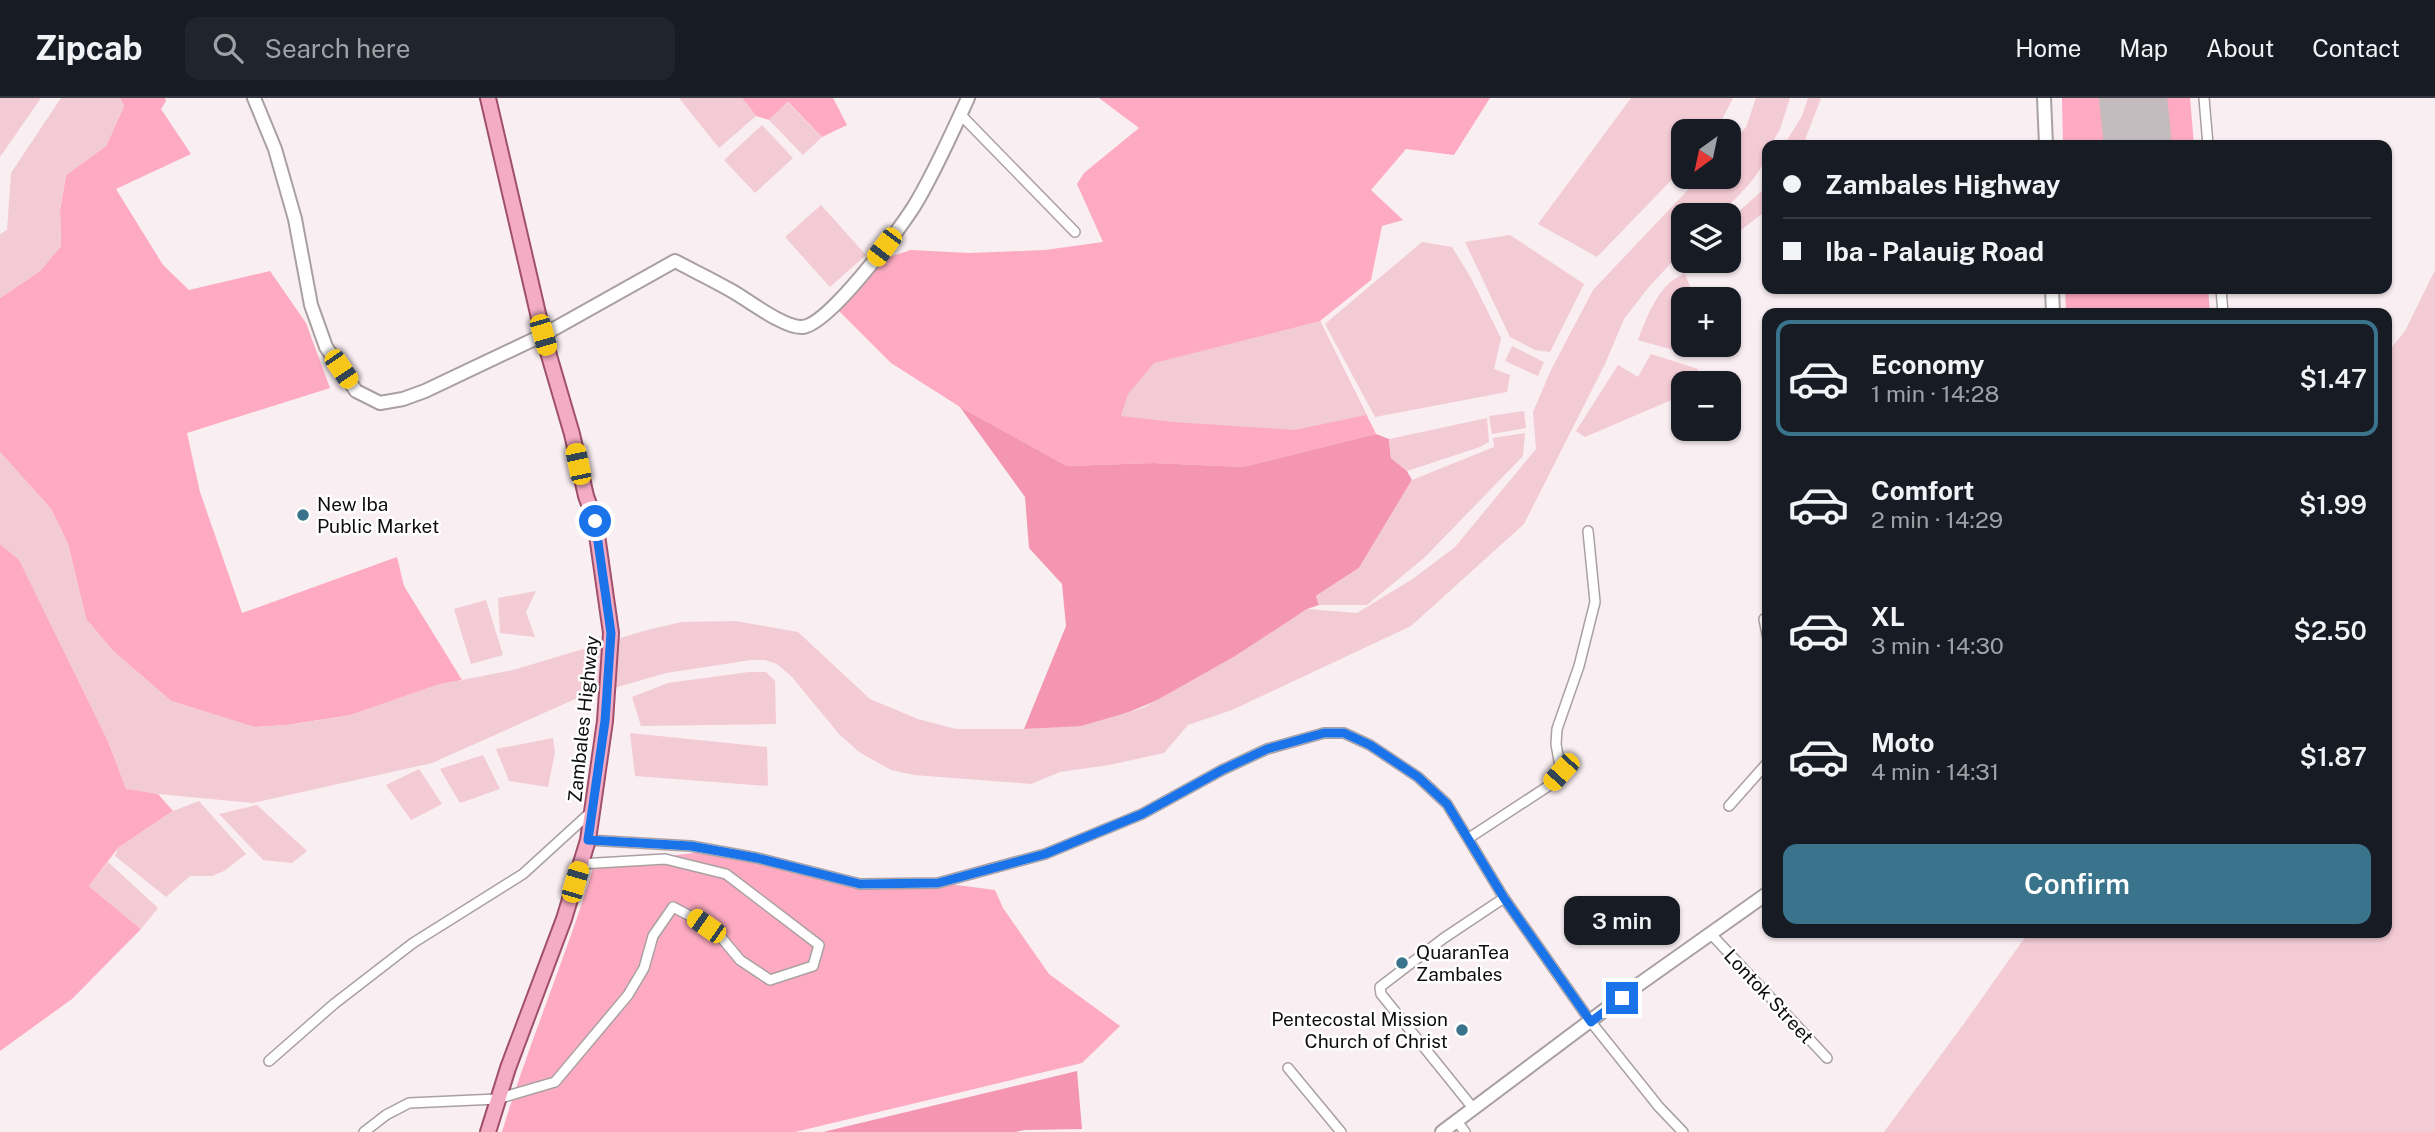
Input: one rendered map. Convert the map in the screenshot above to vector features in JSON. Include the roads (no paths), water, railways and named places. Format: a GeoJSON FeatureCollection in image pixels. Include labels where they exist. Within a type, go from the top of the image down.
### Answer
{"type":"FeatureCollection","features":[{"type":"Feature","properties":{"kind":"main road","name":"Zambales Highway"},"geometry":{"type":"LineString","coordinates":[[488,98],[543,335],[595,521],[611,633],[608,695],[588,840],[564,919],[497,1100],[488,1132]]}},
{"type":"Feature","properties":{"kind":"street"},"geometry":{"type":"LineString","coordinates":[[254,98],[275,149],[295,219],[311,305],[326,346],[356,391],[380,402],[403,399],[543,335],[675,261],[788,324],[802,327],[815,323],[873,262],[914,206],[968,98]]}},
{"type":"Feature","properties":{"kind":"street"},"geometry":{"type":"LineString","coordinates":[[2044,98],[2046,140]]}},
{"type":"Feature","properties":{"kind":"street"},"geometry":{"type":"LineString","coordinates":[[2204,98],[2208,140]]}},
{"type":"Feature","properties":{"kind":"street"},"geometry":{"type":"LineString","coordinates":[[960,114],[1075,232]]}},
{"type":"Feature","properties":{"kind":"street"},"geometry":{"type":"LineString","coordinates":[[1469,838],[1550,785],[1561,772],[1556,744],[1557,729],[1579,666],[1595,602],[1588,531]]}},
{"type":"Feature","properties":{"kind":"street"},"geometry":{"type":"LineString","coordinates":[[588,840],[691,846],[757,858],[860,884],[938,883],[1045,854],[1142,814],[1222,770],[1267,749],[1324,733],[1344,733],[1370,745],[1418,777],[1447,804],[1504,898],[1591,1022],[1659,1107],[1683,1132]]}},
{"type":"Feature","properties":{"kind":"street"},"geometry":{"type":"LineString","coordinates":[[1729,806],[1762,769]]}},
{"type":"Feature","properties":{"kind":"street"},"geometry":{"type":"LineString","coordinates":[[269,1061],[334,1004],[413,943],[523,874],[593,809]]}},
{"type":"Feature","properties":{"kind":"street"},"geometry":{"type":"LineString","coordinates":[[365,1132],[386,1115],[409,1103],[497,1100],[555,1082],[628,995],[644,968],[653,936],[673,907],[720,936],[740,960],[769,980],[813,966],[819,945],[726,874],[665,859],[580,864]]}},
{"type":"Feature","properties":{"kind":"street"},"geometry":{"type":"LineString","coordinates":[[1442,1132],[1637,985],[1762,897]]}},
{"type":"Feature","properties":{"kind":"street"},"geometry":{"type":"LineString","coordinates":[[1473,1108],[1381,994],[1380,987],[1444,938],[1504,898]]}},
{"type":"Feature","properties":{"kind":"street","name":"Lontok Street"},"geometry":{"type":"LineString","coordinates":[[1711,934],[1826,1058]]}},
{"type":"Feature","properties":{"kind":"street"},"geometry":{"type":"LineString","coordinates":[[1288,1069],[1342,1132]]}},
{"type":"Feature","properties":{"kind":"street"},"geometry":{"type":"LineString","coordinates":[[1457,1120],[1465,1132]]}},
{"type":"Feature","properties":{"kind":"place","name":"New Iba Public Market"},"geometry":{"type":"Point","coordinates":[303,515]}},
{"type":"Feature","properties":{"kind":"place","name":"QuaranTea Zambales"},"geometry":{"type":"Point","coordinates":[1402,963]}},
{"type":"Feature","properties":{"kind":"place","name":"Pentecostal Mission Church of Christ"},"geometry":{"type":"Point","coordinates":[1462,1030]}}]}
